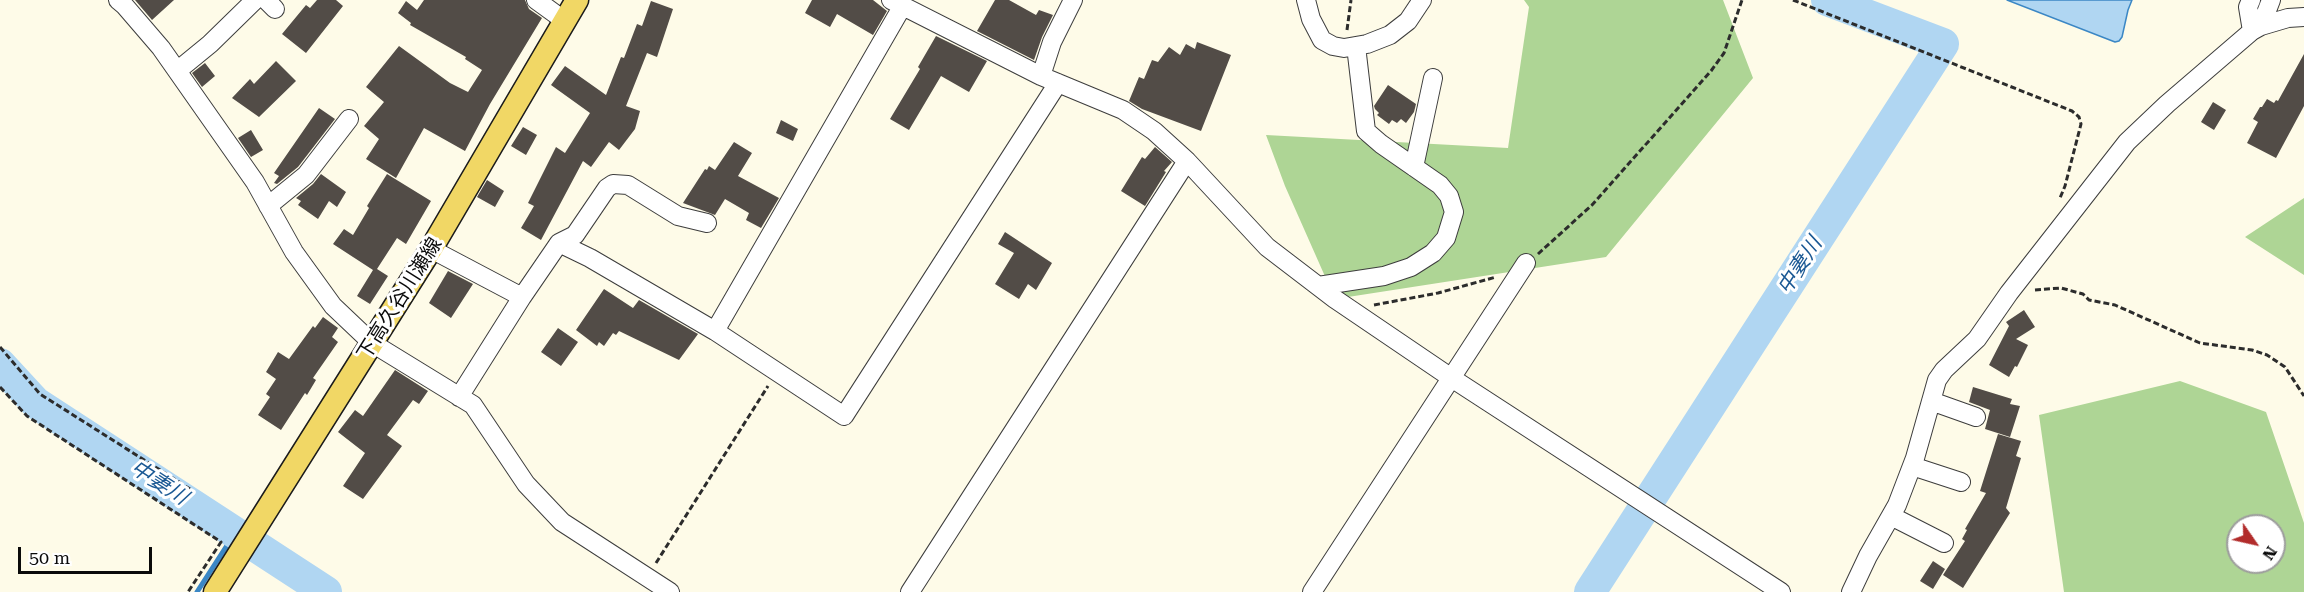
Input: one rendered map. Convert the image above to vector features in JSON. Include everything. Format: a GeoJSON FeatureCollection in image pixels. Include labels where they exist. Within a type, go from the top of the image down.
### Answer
{"type":"FeatureCollection","features":[{"type":"Feature","properties":{"kind":"main road","name":"下高久谷川瀬線"},"geometry":{"type":"LineString","coordinates":[[215,592],[431,249],[577,0]]}},
{"type":"Feature","properties":{"kind":"street"},"geometry":{"type":"LineString","coordinates":[[118,0],[124,4],[161,48],[255,182],[294,252],[333,306],[372,343],[473,405],[526,484],[562,522],[670,592]]}},
{"type":"Feature","properties":{"kind":"street"},"geometry":{"type":"LineString","coordinates":[[177,71],[210,44],[255,0]]}},
{"type":"Feature","properties":{"kind":"street"},"geometry":{"type":"LineString","coordinates":[[536,0],[565,21]]}},
{"type":"Feature","properties":{"kind":"street"},"geometry":{"type":"LineString","coordinates":[[560,243],[715,331],[844,416],[1049,80],[1052,42],[1073,0]]}},
{"type":"Feature","properties":{"kind":"street"},"geometry":{"type":"LineString","coordinates":[[1306,0],[1311,19],[1322,40],[1333,46],[1354,46],[1390,36],[1408,21],[1422,0]]}},
{"type":"Feature","properties":{"kind":"street"},"geometry":{"type":"LineString","coordinates":[[2251,0],[2248,7],[2256,29]]}},
{"type":"Feature","properties":{"kind":"street"},"geometry":{"type":"LineString","coordinates":[[2256,29],[2271,0]]}},
{"type":"Feature","properties":{"kind":"street"},"geometry":{"type":"LineString","coordinates":[[715,331],[896,3],[1049,80],[1123,110],[1154,131],[1187,161],[1267,248],[1318,286],[1450,377],[1781,592]]}},
{"type":"Feature","properties":{"kind":"street"},"geometry":{"type":"LineString","coordinates":[[1851,592],[1891,516],[1912,466],[1937,380],[1977,339],[2009,292],[2127,142],[2167,104],[2256,29],[2288,18],[2304,17]]}},
{"type":"Feature","properties":{"kind":"street"},"geometry":{"type":"LineString","coordinates":[[1318,286],[1384,276],[1411,267],[1432,253],[1446,238],[1454,212],[1449,196],[1440,185],[1366,131],[1354,46]]}},
{"type":"Feature","properties":{"kind":"street"},"geometry":{"type":"LineString","coordinates":[[1414,166],[1433,78]]}},
{"type":"Feature","properties":{"kind":"street"},"geometry":{"type":"LineString","coordinates":[[268,206],[306,176],[349,119]]}},
{"type":"Feature","properties":{"kind":"street"},"geometry":{"type":"LineString","coordinates":[[910,592],[1187,161]]}},
{"type":"Feature","properties":{"kind":"street"},"geometry":{"type":"LineString","coordinates":[[459,397],[522,297],[560,243],[575,235],[613,184],[628,185],[678,216],[707,223]]}},
{"type":"Feature","properties":{"kind":"street"},"geometry":{"type":"LineString","coordinates":[[431,249],[522,297]]}},
{"type":"Feature","properties":{"kind":"street"},"geometry":{"type":"LineString","coordinates":[[1312,592],[1526,263]]}},
{"type":"Feature","properties":{"kind":"street"},"geometry":{"type":"LineString","coordinates":[[1931,401],[1976,417]]}},
{"type":"Feature","properties":{"kind":"street"},"geometry":{"type":"LineString","coordinates":[[1912,466],[1961,482]]}},
{"type":"Feature","properties":{"kind":"street"},"geometry":{"type":"LineString","coordinates":[[1891,516],[1944,543]]}},
{"type":"Feature","properties":{"kind":"path"},"geometry":{"type":"LineString","coordinates":[[1351,0],[1347,30],[1354,46]]}},
{"type":"Feature","properties":{"kind":"path"},"geometry":{"type":"LineString","coordinates":[[1526,263],[1592,205],[1711,71],[1724,53],[1742,0]]}},
{"type":"Feature","properties":{"kind":"path"},"geometry":{"type":"LineString","coordinates":[[1793,0],[2072,111],[2079,117],[2081,124],[2065,186],[2056,206]]}},
{"type":"Feature","properties":{"kind":"path"},"geometry":{"type":"LineString","coordinates":[[1352,309],[1438,293],[1497,276]]}},
{"type":"Feature","properties":{"kind":"path"},"geometry":{"type":"LineString","coordinates":[[2009,292],[2061,288],[2083,294],[2089,300],[2115,305],[2200,343],[2252,350],[2267,355],[2285,367],[2304,396]]}},
{"type":"Feature","properties":{"kind":"path"},"geometry":{"type":"LineString","coordinates":[[0,346],[40,394],[190,489]]}},
{"type":"Feature","properties":{"kind":"path"},"geometry":{"type":"LineString","coordinates":[[648,576],[777,371]]}},
{"type":"Feature","properties":{"kind":"path"},"geometry":{"type":"LineString","coordinates":[[0,387],[27,416],[221,542],[188,592]]}},
{"type":"Feature","properties":{"kind":"green space"},"geometry":{"type":"Polygon","coordinates":[[[1524,0],[1723,0],[1753,78],[1606,257],[1335,299],[1285,186],[1266,135],[1508,148],[1529,7],[1524,0]]]}},
{"type":"Feature","properties":{"kind":"green space"},"geometry":{"type":"Polygon","coordinates":[[[2304,198],[2304,275],[2245,237],[2304,198]]]}},
{"type":"Feature","properties":{"kind":"green space"},"geometry":{"type":"Polygon","coordinates":[[[2180,381],[2266,412],[2304,523],[2304,592],[2064,592],[2039,415],[2180,381]]]}},
{"type":"Feature","properties":{"kind":"water"},"geometry":{"type":"Polygon","coordinates":[[[2007,0],[2132,0],[2122,37],[2115,42],[2007,0]]]}},
{"type":"Feature","properties":{"kind":"building"},"geometry":{"type":"Polygon","coordinates":[[[135,0],[174,0],[152,20],[135,0]]]}},
{"type":"Feature","properties":{"kind":"building"},"geometry":{"type":"Polygon","coordinates":[[[317,0],[336,0],[343,6],[306,53],[282,34],[306,5],[310,8],[317,0]]]}},
{"type":"Feature","properties":{"kind":"building"},"geometry":{"type":"Polygon","coordinates":[[[424,0],[525,0],[529,9],[542,18],[490,104],[465,151],[424,128],[396,178],[366,159],[379,139],[364,126],[384,102],[366,87],[399,46],[450,83],[468,92],[482,70],[465,59],[466,57],[410,25],[411,23],[398,13],[406,1],[417,10],[424,0]]]}},
{"type":"Feature","properties":{"kind":"building"},"geometry":{"type":"Polygon","coordinates":[[[812,0],[873,0],[887,11],[873,35],[837,14],[830,27],[805,13],[812,0]]]}},
{"type":"Feature","properties":{"kind":"building"},"geometry":{"type":"Polygon","coordinates":[[[995,0],[1009,0],[1036,15],[1039,10],[1053,15],[1034,60],[977,31],[995,0]]]}},
{"type":"Feature","properties":{"kind":"building"},"geometry":{"type":"Polygon","coordinates":[[[651,1],[673,9],[657,57],[647,53],[626,106],[640,111],[635,129],[619,150],[609,142],[591,167],[583,161],[541,240],[521,228],[534,206],[528,203],[556,147],[565,153],[590,113],[551,85],[565,66],[606,95],[621,57],[624,58],[637,24],[642,26],[651,1]]]}},
{"type":"Feature","properties":{"kind":"building"},"geometry":{"type":"Polygon","coordinates":[[[936,36],[987,61],[969,92],[941,76],[909,130],[890,119],[920,69],[918,67],[936,36]]]}},
{"type":"Feature","properties":{"kind":"building"},"geometry":{"type":"Polygon","coordinates":[[[1197,42],[1231,55],[1201,131],[1142,109],[1129,101],[1139,77],[1144,79],[1152,60],[1158,62],[1169,47],[1180,55],[1186,44],[1195,49],[1197,42]]]}},
{"type":"Feature","properties":{"kind":"building"},"geometry":{"type":"Polygon","coordinates":[[[2304,54],[2304,106],[2276,158],[2247,143],[2258,122],[2253,119],[2267,99],[2274,103],[2278,101],[2304,54]]]}},
{"type":"Feature","properties":{"kind":"building"},"geometry":{"type":"Polygon","coordinates":[[[276,61],[296,81],[259,117],[232,98],[250,79],[254,84],[276,61]]]}},
{"type":"Feature","properties":{"kind":"building"},"geometry":{"type":"Polygon","coordinates":[[[205,63],[215,76],[202,87],[192,73],[205,63]]]}},
{"type":"Feature","properties":{"kind":"building"},"geometry":{"type":"Polygon","coordinates":[[[1388,85],[1416,104],[1414,112],[1406,123],[1401,119],[1397,123],[1392,120],[1389,124],[1377,115],[1379,113],[1374,106],[1388,85]]]}},
{"type":"Feature","properties":{"kind":"building"},"geometry":{"type":"Polygon","coordinates":[[[2213,102],[2226,110],[2214,130],[2201,122],[2213,102]]]}},
{"type":"Feature","properties":{"kind":"building"},"geometry":{"type":"Polygon","coordinates":[[[319,108],[335,119],[298,167],[277,184],[274,183],[279,176],[274,173],[319,108]]]}},
{"type":"Feature","properties":{"kind":"building"},"geometry":{"type":"Polygon","coordinates":[[[781,120],[798,129],[793,141],[776,133],[781,120]]]}},
{"type":"Feature","properties":{"kind":"building"},"geometry":{"type":"Polygon","coordinates":[[[523,127],[537,135],[526,155],[511,146],[523,127]]]}},
{"type":"Feature","properties":{"kind":"building"},"geometry":{"type":"Polygon","coordinates":[[[251,130],[263,150],[251,157],[238,138],[251,130]]]}},
{"type":"Feature","properties":{"kind":"building"},"geometry":{"type":"Polygon","coordinates":[[[734,142],[752,153],[738,176],[779,198],[761,228],[746,220],[749,213],[725,199],[715,215],[683,203],[705,169],[707,170],[709,166],[715,170],[734,142]]]}},
{"type":"Feature","properties":{"kind":"building"},"geometry":{"type":"Polygon","coordinates":[[[1155,147],[1172,162],[1164,171],[1166,172],[1145,206],[1121,191],[1142,157],[1145,159],[1155,147]]]}},
{"type":"Feature","properties":{"kind":"building"},"geometry":{"type":"Polygon","coordinates":[[[321,174],[346,192],[337,207],[329,201],[318,219],[298,205],[301,201],[296,198],[321,174]]]}},
{"type":"Feature","properties":{"kind":"building"},"geometry":{"type":"Polygon","coordinates":[[[387,174],[431,201],[406,244],[397,238],[377,269],[388,276],[370,304],[357,296],[373,270],[333,244],[344,229],[353,235],[369,208],[367,206],[387,174]]]}},
{"type":"Feature","properties":{"kind":"building"},"geometry":{"type":"Polygon","coordinates":[[[487,180],[504,191],[495,207],[477,197],[487,180]]]}},
{"type":"Feature","properties":{"kind":"building"},"geometry":{"type":"Polygon","coordinates":[[[1005,232],[1052,263],[1036,290],[1028,284],[1019,299],[995,284],[1014,253],[998,244],[1005,232]]]}},
{"type":"Feature","properties":{"kind":"building"},"geometry":{"type":"Polygon","coordinates":[[[448,271],[473,284],[451,318],[429,303],[448,271]]]}},
{"type":"Feature","properties":{"kind":"building"},"geometry":{"type":"Polygon","coordinates":[[[604,289],[633,308],[639,300],[698,334],[679,360],[619,331],[616,335],[613,333],[604,346],[599,342],[597,346],[576,330],[604,289]]]}},
{"type":"Feature","properties":{"kind":"building"},"geometry":{"type":"Polygon","coordinates":[[[2024,310],[2035,327],[2016,339],[2028,345],[2009,377],[1989,365],[2009,326],[2006,322],[2024,310]]]}},
{"type":"Feature","properties":{"kind":"building"},"geometry":{"type":"Polygon","coordinates":[[[323,317],[338,328],[332,337],[338,342],[313,378],[316,380],[307,395],[305,393],[281,430],[258,415],[270,397],[266,394],[276,379],[266,372],[278,352],[289,359],[313,326],[315,328],[323,317]]]}},
{"type":"Feature","properties":{"kind":"building"},"geometry":{"type":"Polygon","coordinates":[[[558,328],[578,342],[561,366],[541,352],[558,328]]]}},
{"type":"Feature","properties":{"kind":"building"},"geometry":{"type":"Polygon","coordinates":[[[395,370],[428,391],[419,404],[413,400],[387,435],[402,446],[363,499],[343,486],[365,453],[338,432],[355,410],[363,416],[395,370]]]}},
{"type":"Feature","properties":{"kind":"building"},"geometry":{"type":"Polygon","coordinates":[[[1973,387],[2012,399],[2010,404],[2020,406],[2010,437],[1985,429],[1990,410],[1969,402],[1973,387]]]}},
{"type":"Feature","properties":{"kind":"building"},"geometry":{"type":"Polygon","coordinates":[[[1998,434],[2021,441],[2016,456],[2021,458],[2006,508],[2010,513],[1963,588],[1943,575],[1965,541],[1962,539],[1967,530],[1965,529],[1986,493],[1980,491],[1998,434]]]}},
{"type":"Feature","properties":{"kind":"building"},"geometry":{"type":"Polygon","coordinates":[[[1933,561],[1945,569],[1933,589],[1920,581],[1933,561]]]}},
{"type":"Feature","properties":{"kind":"waterway","name":"中妻川"},"geometry":{"type":"LineString","coordinates":[[1590,592],[1943,44],[1827,0]]}},
{"type":"Feature","properties":{"kind":"waterway","name":"中妻川"},"geometry":{"type":"LineString","coordinates":[[0,364],[36,403],[326,592]]}},
{"type":"Feature","properties":{"kind":"waterway"},"geometry":{"type":"LineString","coordinates":[[197,592],[235,533]]}}]}
